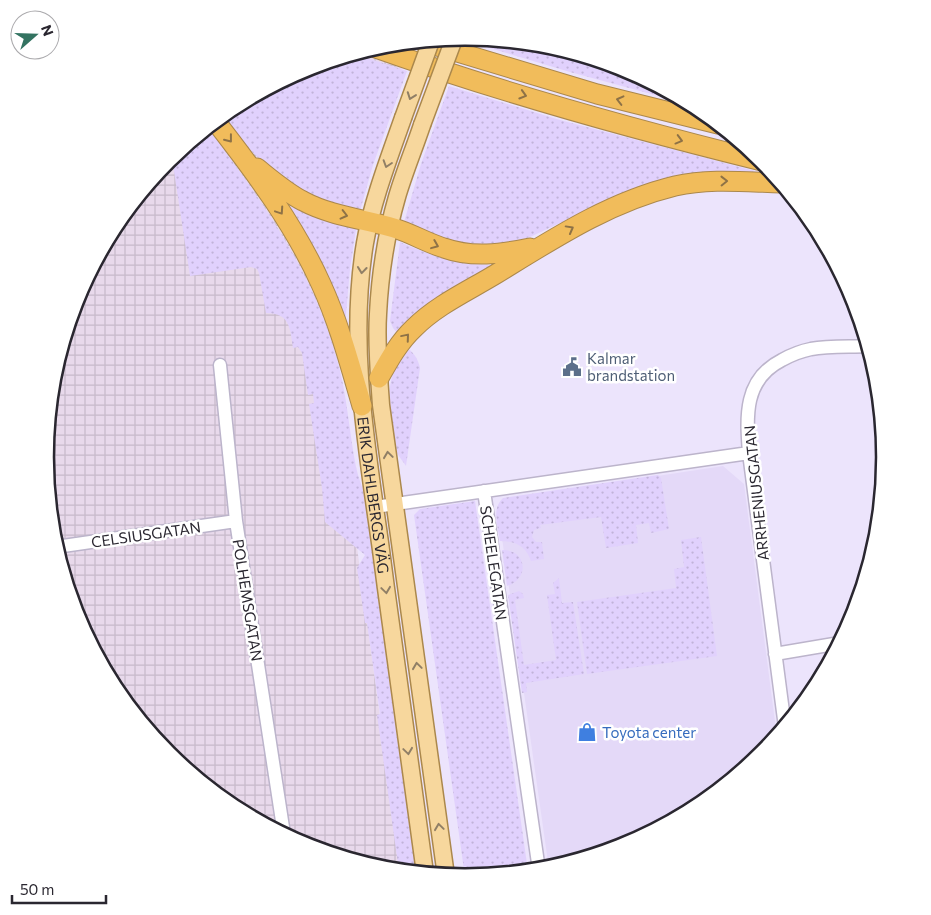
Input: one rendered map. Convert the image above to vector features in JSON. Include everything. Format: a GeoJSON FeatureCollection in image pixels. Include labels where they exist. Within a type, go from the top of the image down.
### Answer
{"type":"FeatureCollection","features":[{"type":"Feature","properties":{"kind":"highway"},"geometry":{"type":"LineString","coordinates":[[440,47],[597,94],[699,119]]}},
{"type":"Feature","properties":{"kind":"highway"},"geometry":{"type":"LineString","coordinates":[[391,53],[593,117],[745,156]]}},
{"type":"Feature","properties":{"kind":"highway"},"geometry":{"type":"LineString","coordinates":[[220,127],[243,156],[291,228],[321,284],[334,316],[362,406]]}},
{"type":"Feature","properties":{"kind":"highway"},"geometry":{"type":"LineString","coordinates":[[243,156],[284,189],[303,201],[323,210],[390,227],[442,248],[459,253],[497,254],[539,246]]}},
{"type":"Feature","properties":{"kind":"highway"},"geometry":{"type":"LineString","coordinates":[[379,378],[403,340],[427,316],[539,246],[614,207],[676,186],[722,180],[772,183]]}},
{"type":"Feature","properties":{"kind":"main road","name":"ERIK DAHLBERGS VÄG"},"geometry":{"type":"LineString","coordinates":[[445,868],[381,405],[378,315],[384,254],[397,197],[451,47]]}},
{"type":"Feature","properties":{"kind":"main road","name":"ERIK DAHLBERGS VÄG"},"geometry":{"type":"LineString","coordinates":[[424,866],[362,406],[359,310],[365,242],[386,168],[428,48]]}},
{"type":"Feature","properties":{"kind":"street","name":"ARRHENIUSGATAN"},"geometry":{"type":"LineString","coordinates":[[784,718],[749,453],[747,418],[749,402],[753,388],[762,375],[775,363],[794,354],[811,349],[862,346]]}},
{"type":"Feature","properties":{"kind":"street","name":"POLHEMSGATAN"},"geometry":{"type":"LineString","coordinates":[[220,365],[236,521],[283,825]]}},
{"type":"Feature","properties":{"kind":"street","name":"SCHEELEGATAN"},"geometry":{"type":"LineString","coordinates":[[538,862],[484,491],[749,453]]}},
{"type":"Feature","properties":{"kind":"street"},"geometry":{"type":"LineString","coordinates":[[375,506],[484,491]]}},
{"type":"Feature","properties":{"kind":"street","name":"CELSIUSGATAN"},"geometry":{"type":"LineString","coordinates":[[64,545],[236,521]]}},
{"type":"Feature","properties":{"kind":"street"},"geometry":{"type":"LineString","coordinates":[[775,654],[831,644]]}},
{"type":"Feature","properties":{"kind":"shaded area"},"geometry":{"type":"Polygon","coordinates":[[[485,47],[546,54],[572,60],[623,78],[664,97],[485,47]]]}},
{"type":"Feature","properties":{"kind":"shaded area"},"geometry":{"type":"Polygon","coordinates":[[[408,51],[360,183],[332,363],[400,863],[359,855],[333,847],[260,814],[215,784],[194,767],[156,729],[139,708],[109,663],[76,590],[62,538],[55,484],[54,458],[55,431],[62,377],[76,325],[109,252],[139,207],[156,186],[194,148],[215,131],[260,101],[333,68],[359,60],[408,51]]]}},
{"type":"Feature","properties":{"kind":"shaded area"},"geometry":{"type":"Polygon","coordinates":[[[367,58],[407,71],[373,165],[360,211],[315,199],[274,172],[249,149],[227,123],[260,101],[284,89],[333,68],[367,58]]]}},
{"type":"Feature","properties":{"kind":"shaded area"},"geometry":{"type":"Polygon","coordinates":[[[449,86],[560,120],[764,175],[605,202],[530,237],[506,244],[482,247],[457,244],[404,222],[421,164],[449,86]]]}},
{"type":"Feature","properties":{"kind":"shaded area"},"geometry":{"type":"Polygon","coordinates":[[[212,133],[266,210],[300,266],[327,327],[337,359],[356,467],[365,496],[418,866],[398,863],[377,715],[380,714],[357,568],[365,555],[325,522],[322,488],[309,404],[314,403],[313,394],[308,395],[302,353],[298,347],[293,348],[289,328],[284,319],[274,314],[266,313],[257,269],[251,267],[190,276],[174,168],[212,133]]]}},
{"type":"Feature","properties":{"kind":"shaded area"},"geometry":{"type":"Polygon","coordinates":[[[288,205],[321,219],[356,229],[345,326],[288,205]]]}},
{"type":"Feature","properties":{"kind":"shaded area"},"geometry":{"type":"Polygon","coordinates":[[[400,242],[424,252],[459,262],[496,265],[398,334],[390,321],[400,242]]]}},
{"type":"Feature","properties":{"kind":"shaded area"},"geometry":{"type":"Polygon","coordinates":[[[405,346],[415,356],[420,368],[406,466],[393,444],[388,410],[392,376],[405,346]]]}},
{"type":"Feature","properties":{"kind":"shaded area"},"geometry":{"type":"Polygon","coordinates":[[[723,466],[744,484],[776,728],[737,767],[716,784],[671,814],[598,847],[548,861],[498,510],[506,499],[723,466]]]}},
{"type":"Feature","properties":{"kind":"shaded area"},"geometry":{"type":"Polygon","coordinates":[[[658,475],[661,478],[669,529],[651,533],[649,523],[636,525],[638,543],[606,548],[601,517],[540,525],[541,528],[534,530],[532,537],[536,542],[542,542],[544,559],[531,561],[519,545],[500,541],[496,512],[499,502],[503,498],[658,475]]]}},
{"type":"Feature","properties":{"kind":"shaded area"},"geometry":{"type":"Polygon","coordinates":[[[475,501],[527,864],[464,869],[414,515],[420,509],[475,501]]]}},
{"type":"Feature","properties":{"kind":"shaded area"},"geometry":{"type":"Polygon","coordinates":[[[701,537],[717,656],[587,674],[577,602],[676,588],[674,569],[684,567],[681,540],[701,537]]]}},
{"type":"Feature","properties":{"kind":"shaded area"},"geometry":{"type":"Polygon","coordinates":[[[502,550],[516,554],[522,565],[520,577],[507,586],[502,550]]]}},
{"type":"Feature","properties":{"kind":"shaded area"},"geometry":{"type":"Polygon","coordinates":[[[559,578],[562,603],[573,602],[584,674],[526,683],[527,692],[522,693],[508,595],[519,591],[523,594],[524,598],[515,600],[524,665],[556,660],[547,595],[555,594],[553,583],[559,578]]]}},
{"type":"Feature","properties":{"kind":"place","name":"Kalmar brandstation"},"geometry":{"type":"Point","coordinates":[572,367]}},
{"type":"Feature","properties":{"kind":"place","name":"Toyota center"},"geometry":{"type":"Point","coordinates":[587,732]}}]}
